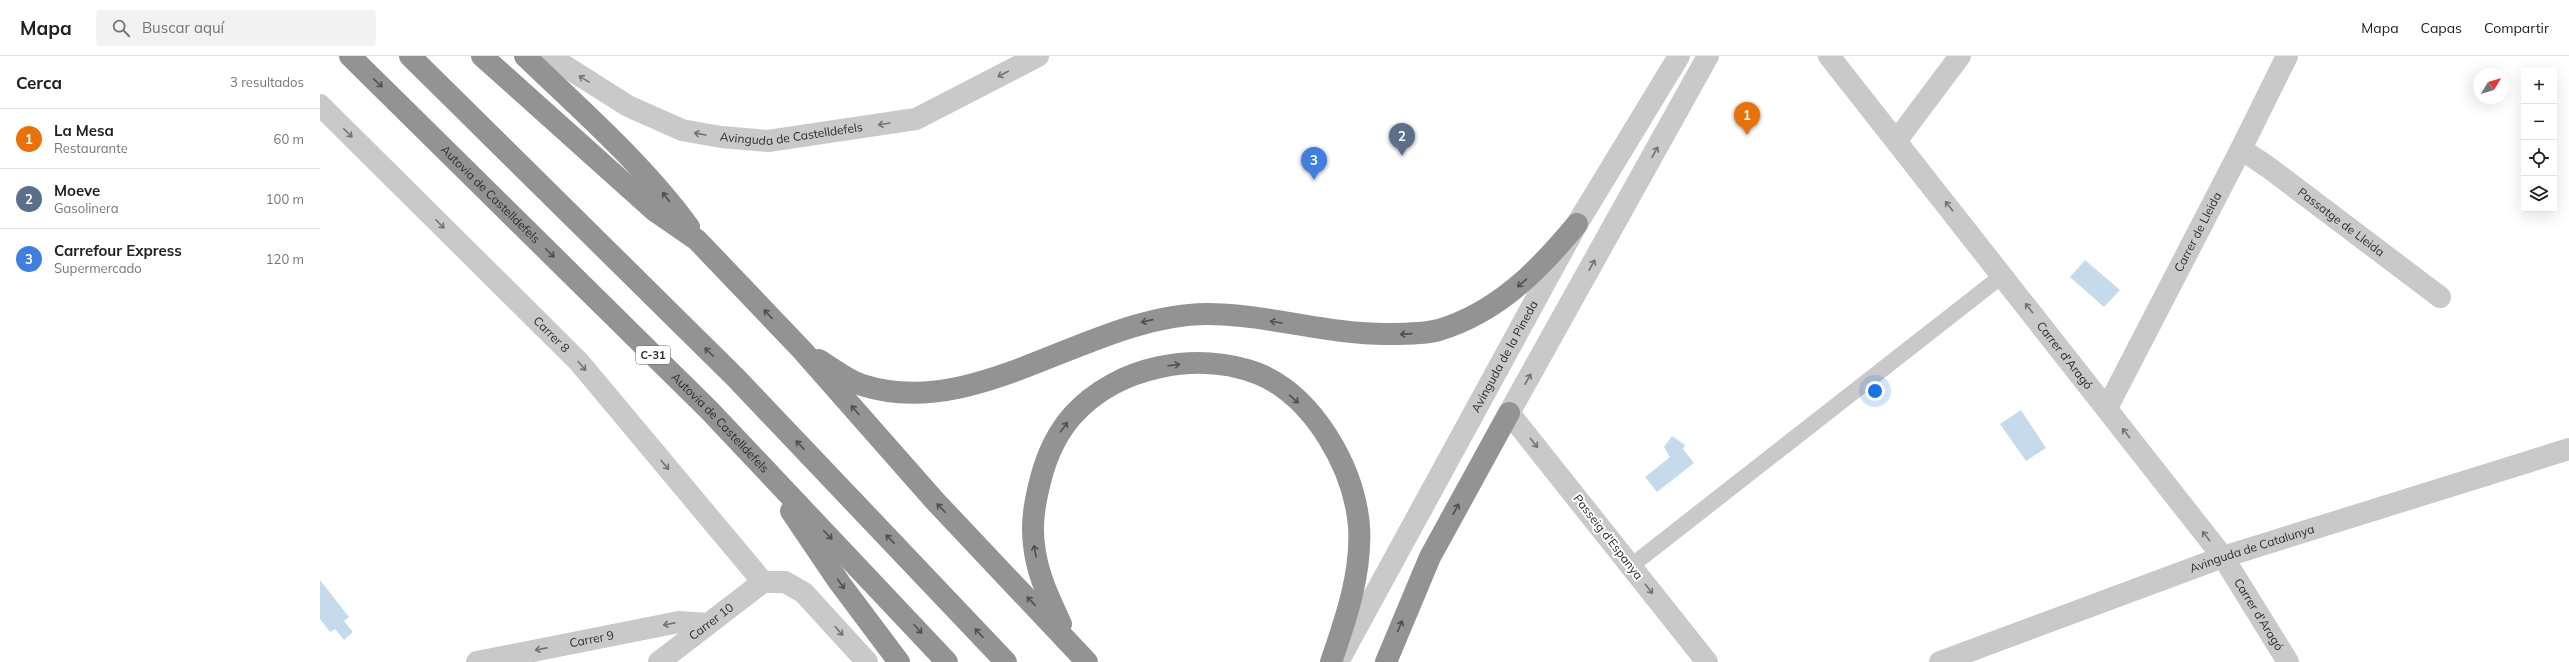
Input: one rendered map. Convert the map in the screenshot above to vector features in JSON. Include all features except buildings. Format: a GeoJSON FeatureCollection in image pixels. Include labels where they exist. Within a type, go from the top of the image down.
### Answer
{"type":"FeatureCollection","features":[{"type":"Feature","properties":{"kind":"highway","name":"Autovia de Castelldefels"},"geometry":{"type":"LineString","coordinates":[[350,56],[756,459],[948,662]]}},
{"type":"Feature","properties":{"kind":"highway"},"geometry":{"type":"LineString","coordinates":[[410,56],[736,378],[1006,662]]}},
{"type":"Feature","properties":{"kind":"highway"},"geometry":{"type":"LineString","coordinates":[[482,56],[655,211],[697,240]]}},
{"type":"Feature","properties":{"kind":"highway"},"geometry":{"type":"LineString","coordinates":[[525,56],[631,158],[664,194],[697,240],[802,350],[935,501],[1068,639],[1087,662]]}},
{"type":"Feature","properties":{"kind":"highway"},"geometry":{"type":"LineString","coordinates":[[802,350],[860,385],[894,393],[927,392],[967,385],[1006,373],[1115,330],[1148,321],[1174,317],[1207,314],[1369,334],[1436,331],[1463,322],[1504,298],[1554,252],[1577,224]]}},
{"type":"Feature","properties":{"kind":"highway"},"geometry":{"type":"LineString","coordinates":[[1068,639],[1042,584],[1034,545],[1033,507],[1044,466],[1055,439],[1073,414],[1111,385],[1159,367],[1208,363],[1234,366],[1260,375],[1285,391],[1305,408],[1324,429],[1339,456],[1349,479],[1359,525],[1358,553],[1353,591],[1331,662]]}},
{"type":"Feature","properties":{"kind":"highway"},"geometry":{"type":"LineString","coordinates":[[1386,662],[1430,557],[1509,413]]}},
{"type":"Feature","properties":{"kind":"highway"},"geometry":{"type":"LineString","coordinates":[[756,459],[839,582],[899,662]]}},
{"type":"Feature","properties":{"kind":"street","name":"Avinguda de Castelldefels"},"geometry":{"type":"LineString","coordinates":[[548,56],[628,106],[682,130],[721,137],[768,141],[916,119],[1038,56]]}},
{"type":"Feature","properties":{"kind":"street","name":"Avinguda de la Pineda"},"geometry":{"type":"LineString","coordinates":[[1338,662],[1577,224],[1679,56]]}},
{"type":"Feature","properties":{"kind":"street"},"geometry":{"type":"LineString","coordinates":[[1509,413],[1708,56]]}},
{"type":"Feature","properties":{"kind":"street","name":"Carrer d'Aragó"},"geometry":{"type":"LineString","coordinates":[[1829,56],[2003,275],[2223,558],[2288,662]]}},
{"type":"Feature","properties":{"kind":"street"},"geometry":{"type":"LineString","coordinates":[[1897,140],[1960,56]]}},
{"type":"Feature","properties":{"kind":"street","name":"Carrer de Lleida"},"geometry":{"type":"LineString","coordinates":[[2107,408],[2241,149],[2287,56]]}},
{"type":"Feature","properties":{"kind":"street","name":"Carrer 8"},"geometry":{"type":"LineString","coordinates":[[320,105],[579,362],[763,582]]}},
{"type":"Feature","properties":{"kind":"street","name":"Passatge de Lleida"},"geometry":{"type":"LineString","coordinates":[[2241,149],[2268,167],[2440,296]]}},
{"type":"Feature","properties":{"kind":"street","name":"Passeig d'Espanya"},"geometry":{"type":"LineString","coordinates":[[1509,413],[1707,662]]}},
{"type":"Feature","properties":{"kind":"street","name":"Avinguda de Catalunya"},"geometry":{"type":"LineString","coordinates":[[1940,662],[2223,558],[2569,449]]}},
{"type":"Feature","properties":{"kind":"street"},"geometry":{"type":"LineString","coordinates":[[763,582],[785,582],[804,593],[867,662]]}},
{"type":"Feature","properties":{"kind":"street","name":"Carrer 10"},"geometry":{"type":"LineString","coordinates":[[659,662],[763,582]]}},
{"type":"Feature","properties":{"kind":"street","name":"Carrer 9"},"geometry":{"type":"LineString","coordinates":[[477,662],[679,622],[708,624]]}},
{"type":"Feature","properties":{"kind":"lane"},"geometry":{"type":"LineString","coordinates":[[1631,566],[2003,275]]}},
{"type":"Feature","properties":{"kind":"water"},"geometry":{"type":"Polygon","coordinates":[[[2085,260],[2120,290],[2104,307],[2070,277],[2085,260]]]}},
{"type":"Feature","properties":{"kind":"water"},"geometry":{"type":"Polygon","coordinates":[[[2021,410],[2046,448],[2026,461],[2000,424],[2021,410]]]}},
{"type":"Feature","properties":{"kind":"water"},"geometry":{"type":"Polygon","coordinates":[[[1672,436],[1685,445],[1683,449],[1694,463],[1657,492],[1645,477],[1670,457],[1664,447],[1672,436]]]}},
{"type":"Feature","properties":{"kind":"water"},"geometry":{"type":"Polygon","coordinates":[[[320,580],[349,617],[344,621],[353,632],[344,640],[335,629],[330,632],[320,619],[320,580]]]}},
{"type":"Feature","properties":{"kind":"place","name":"La Mesa"},"geometry":{"type":"Point","coordinates":[1747,135]}},
{"type":"Feature","properties":{"kind":"place","name":"Moeve"},"geometry":{"type":"Point","coordinates":[1402,156]}},
{"type":"Feature","properties":{"kind":"place","name":"Carrefour Express"},"geometry":{"type":"Point","coordinates":[1314,180]}}]}
